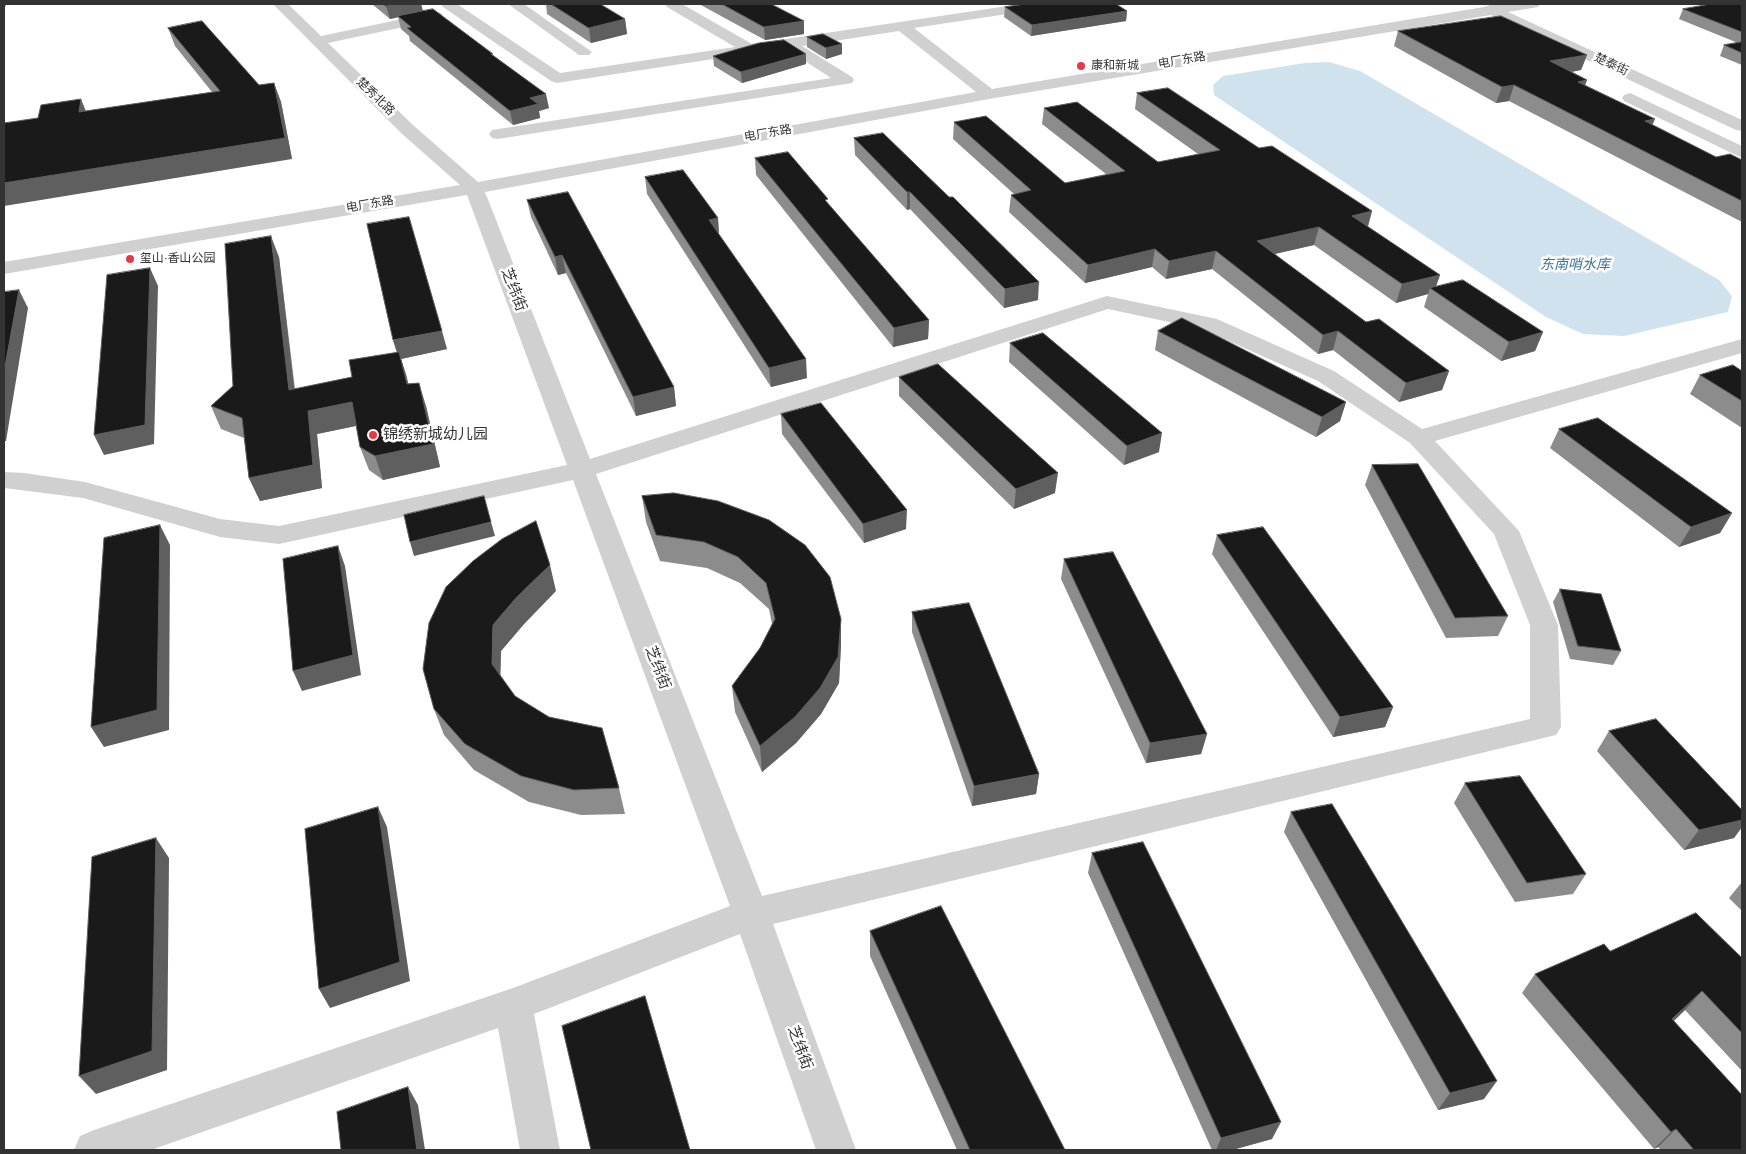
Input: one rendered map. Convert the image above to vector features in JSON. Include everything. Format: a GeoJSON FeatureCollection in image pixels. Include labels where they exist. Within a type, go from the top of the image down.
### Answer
{"type":"FeatureCollection","features":[{"type":"Feature","properties":{"kind":"street","name":"楚秀北路"},"geometry":{"type":"LineString","coordinates":[[280,4],[407,129],[474,188]]}},
{"type":"Feature","properties":{"kind":"street"},"geometry":{"type":"LineString","coordinates":[[515,4],[584,52]]}},
{"type":"Feature","properties":{"kind":"street"},"geometry":{"type":"LineString","coordinates":[[672,4],[750,49]]}},
{"type":"Feature","properties":{"kind":"street"},"geometry":{"type":"LineString","coordinates":[[317,41],[455,6],[557,78],[1047,4]]}},
{"type":"Feature","properties":{"kind":"street","name":"电厂东路"},"geometry":{"type":"LineString","coordinates":[[4,268],[474,188],[990,94],[1360,31],[1487,7],[1533,4]]}},
{"type":"Feature","properties":{"kind":"street","name":"楚泰街"},"geometry":{"type":"LineString","coordinates":[[1487,7],[1742,126]]}},
{"type":"Feature","properties":{"kind":"street"},"geometry":{"type":"LineString","coordinates":[[902,26],[990,94]]}},
{"type":"Feature","properties":{"kind":"street"},"geometry":{"type":"LineString","coordinates":[[498,134],[846,80],[787,43]]}},
{"type":"Feature","properties":{"kind":"street"},"geometry":{"type":"LineString","coordinates":[[1630,98],[1742,153]]}},
{"type":"Feature","properties":{"kind":"street","name":"芝纬街"},"geometry":{"type":"LineString","coordinates":[[474,188],[751,914],[836,1150]]}},
{"type":"Feature","properties":{"kind":"street"},"geometry":{"type":"LineString","coordinates":[[4,480],[85,490],[220,528],[279,535],[581,470],[1108,302],[1209,324],[1326,376],[1419,438],[1506,531],[1544,625],[1545,727],[751,914],[513,1005],[94,1150]]}},
{"type":"Feature","properties":{"kind":"street"},"geometry":{"type":"LineString","coordinates":[[1419,438],[1742,346]]}},
{"type":"Feature","properties":{"kind":"street"},"geometry":{"type":"LineString","coordinates":[[513,1005],[540,1150]]}},
{"type":"Feature","properties":{"kind":"water","name":"东南哨水库"},"geometry":{"type":"Polygon","coordinates":[[[1329,62],[1360,71],[1719,280],[1732,296],[1728,312],[1624,336],[1583,334],[1546,317],[1214,95],[1213,85],[1223,76],[1305,63],[1329,62]]]}},
{"type":"Feature","properties":{"kind":"building"},"geometry":{"type":"Polygon","coordinates":[[[551,4],[600,4],[625,19],[589,28],[551,4]]]}},
{"type":"Feature","properties":{"kind":"building"},"geometry":{"type":"Polygon","coordinates":[[[722,4],[771,4],[804,21],[764,27],[722,4]]]}},
{"type":"Feature","properties":{"kind":"building"},"geometry":{"type":"Polygon","coordinates":[[[1026,4],[1116,4],[1127,11],[1032,25],[1005,7],[1026,4]]]}},
{"type":"Feature","properties":{"kind":"building"},"geometry":{"type":"Polygon","coordinates":[[[1711,4],[1742,4],[1742,32],[1683,9],[1711,4]]]}},
{"type":"Feature","properties":{"kind":"building"},"geometry":{"type":"Polygon","coordinates":[[[433,9],[546,94],[530,98],[538,104],[510,111],[407,28],[411,27],[398,16],[433,9]]]}},
{"type":"Feature","properties":{"kind":"building"},"geometry":{"type":"Polygon","coordinates":[[[1501,16],[1587,55],[1550,61],[1587,80],[1578,82],[1655,119],[1645,121],[1716,157],[1730,154],[1742,160],[1742,201],[1514,85],[1502,87],[1398,31],[1501,16]]]}},
{"type":"Feature","properties":{"kind":"building"},"geometry":{"type":"Polygon","coordinates":[[[202,21],[259,85],[274,83],[285,138],[4,183],[4,123],[38,118],[41,105],[81,99],[79,112],[220,91],[168,28],[202,21]]]}},
{"type":"Feature","properties":{"kind":"building"},"geometry":{"type":"Polygon","coordinates":[[[823,34],[842,44],[826,48],[807,37],[823,34]]]}},
{"type":"Feature","properties":{"kind":"building"},"geometry":{"type":"Polygon","coordinates":[[[784,40],[806,54],[741,72],[713,56],[759,43],[784,40]]]}},
{"type":"Feature","properties":{"kind":"building"},"geometry":{"type":"Polygon","coordinates":[[[1742,42],[1742,53],[1724,45],[1742,42]]]}},
{"type":"Feature","properties":{"kind":"building"},"geometry":{"type":"Polygon","coordinates":[[[1168,88],[1259,148],[1272,146],[1372,211],[1352,216],[1440,275],[1402,284],[1319,227],[1257,241],[1366,322],[1379,319],[1449,371],[1406,383],[1338,331],[1323,335],[1216,251],[1169,261],[1155,249],[1088,265],[1011,195],[1031,190],[954,122],[986,116],[1065,183],[1125,171],[1044,108],[1077,102],[1158,162],[1220,150],[1137,93],[1168,88]]]}},
{"type":"Feature","properties":{"kind":"building"},"geometry":{"type":"Polygon","coordinates":[[[883,133],[949,197],[953,197],[1039,282],[1005,289],[854,138],[883,133]]]}},
{"type":"Feature","properties":{"kind":"building"},"geometry":{"type":"Polygon","coordinates":[[[788,152],[828,199],[825,200],[929,320],[894,328],[755,158],[788,152]]]}},
{"type":"Feature","properties":{"kind":"building"},"geometry":{"type":"Polygon","coordinates":[[[683,170],[718,218],[709,220],[806,359],[769,368],[645,177],[683,170]]]}},
{"type":"Feature","properties":{"kind":"building"},"geometry":{"type":"Polygon","coordinates":[[[568,192],[674,387],[633,397],[562,255],[555,257],[527,200],[568,192]]]}},
{"type":"Feature","properties":{"kind":"building"},"geometry":{"type":"Polygon","coordinates":[[[409,217],[442,331],[393,340],[367,224],[409,217]]]}},
{"type":"Feature","properties":{"kind":"building"},"geometry":{"type":"Polygon","coordinates":[[[271,236],[289,390],[352,377],[349,360],[399,352],[407,384],[419,383],[433,444],[375,456],[360,447],[352,402],[308,411],[313,465],[249,478],[242,418],[211,406],[233,386],[225,244],[271,236]]]}},
{"type":"Feature","properties":{"kind":"building"},"geometry":{"type":"Polygon","coordinates":[[[150,268],[145,425],[94,435],[107,275],[150,268]]]}},
{"type":"Feature","properties":{"kind":"building"},"geometry":{"type":"Polygon","coordinates":[[[1463,280],[1543,332],[1509,342],[1430,288],[1463,280]]]}},
{"type":"Feature","properties":{"kind":"building"},"geometry":{"type":"Polygon","coordinates":[[[19,290],[4,372],[4,292],[19,290]]]}},
{"type":"Feature","properties":{"kind":"building"},"geometry":{"type":"Polygon","coordinates":[[[1182,318],[1346,402],[1322,417],[1158,331],[1182,318]]]}},
{"type":"Feature","properties":{"kind":"building"},"geometry":{"type":"Polygon","coordinates":[[[1043,333],[1162,433],[1127,446],[1010,343],[1043,333]]]}},
{"type":"Feature","properties":{"kind":"building"},"geometry":{"type":"Polygon","coordinates":[[[938,364],[1058,473],[1016,489],[899,377],[938,364]]]}},
{"type":"Feature","properties":{"kind":"building"},"geometry":{"type":"Polygon","coordinates":[[[1733,365],[1742,371],[1742,401],[1700,375],[1733,365]]]}},
{"type":"Feature","properties":{"kind":"building"},"geometry":{"type":"Polygon","coordinates":[[[821,403],[907,510],[863,524],[781,414],[821,403]]]}},
{"type":"Feature","properties":{"kind":"building"},"geometry":{"type":"Polygon","coordinates":[[[1598,418],[1732,513],[1691,527],[1559,429],[1598,418]]]}},
{"type":"Feature","properties":{"kind":"building"},"geometry":{"type":"Polygon","coordinates":[[[1418,464],[1508,616],[1455,618],[1372,465],[1418,464]]]}},
{"type":"Feature","properties":{"kind":"building"},"geometry":{"type":"Polygon","coordinates":[[[674,493],[718,501],[769,520],[805,545],[830,577],[841,619],[838,657],[820,688],[795,717],[760,746],[732,686],[760,648],[775,619],[766,583],[738,557],[704,542],[656,535],[642,496],[674,493]]]}},
{"type":"Feature","properties":{"kind":"building"},"geometry":{"type":"Polygon","coordinates":[[[484,496],[491,522],[410,542],[404,515],[484,496]]]}},
{"type":"Feature","properties":{"kind":"building"},"geometry":{"type":"Polygon","coordinates":[[[536,521],[550,565],[516,598],[493,625],[492,664],[515,696],[549,717],[602,728],[619,788],[574,790],[521,776],[465,744],[434,709],[423,669],[429,623],[446,587],[473,561],[502,539],[536,521]]]}},
{"type":"Feature","properties":{"kind":"building"},"geometry":{"type":"Polygon","coordinates":[[[160,525],[157,710],[91,727],[104,538],[160,525]]]}},
{"type":"Feature","properties":{"kind":"building"},"geometry":{"type":"Polygon","coordinates":[[[1263,527],[1393,707],[1340,717],[1217,535],[1263,527]]]}},
{"type":"Feature","properties":{"kind":"building"},"geometry":{"type":"Polygon","coordinates":[[[338,546],[353,655],[293,671],[283,559],[338,546]]]}},
{"type":"Feature","properties":{"kind":"building"},"geometry":{"type":"Polygon","coordinates":[[[1113,552],[1207,734],[1150,743],[1064,559],[1113,552]]]}},
{"type":"Feature","properties":{"kind":"building"},"geometry":{"type":"Polygon","coordinates":[[[1560,589],[1601,594],[1621,651],[1578,646],[1560,589]]]}},
{"type":"Feature","properties":{"kind":"building"},"geometry":{"type":"Polygon","coordinates":[[[969,603],[1039,774],[974,786],[912,612],[969,603]]]}},
{"type":"Feature","properties":{"kind":"building"},"geometry":{"type":"Polygon","coordinates":[[[1656,719],[1742,810],[1742,820],[1699,830],[1609,731],[1656,719]]]}},
{"type":"Feature","properties":{"kind":"building"},"geometry":{"type":"Polygon","coordinates":[[[1520,776],[1586,874],[1527,883],[1465,783],[1520,776]]]}},
{"type":"Feature","properties":{"kind":"building"},"geometry":{"type":"Polygon","coordinates":[[[1332,804],[1497,1081],[1450,1093],[1291,812],[1332,804]]]}},
{"type":"Feature","properties":{"kind":"building"},"geometry":{"type":"Polygon","coordinates":[[[378,807],[400,962],[319,989],[305,829],[378,807]]]}},
{"type":"Feature","properties":{"kind":"building"},"geometry":{"type":"Polygon","coordinates":[[[156,838],[152,1051],[79,1076],[92,857],[156,838]]]}},
{"type":"Feature","properties":{"kind":"building"},"geometry":{"type":"Polygon","coordinates":[[[1143,842],[1281,1122],[1221,1138],[1092,853],[1143,842]]]}},
{"type":"Feature","properties":{"kind":"building"},"geometry":{"type":"Polygon","coordinates":[[[941,906],[1065,1150],[970,1150],[870,931],[941,906]]]}},
{"type":"Feature","properties":{"kind":"building"},"geometry":{"type":"Polygon","coordinates":[[[1696,913],[1742,958],[1742,1033],[1702,991],[1672,1019],[1742,1095],[1742,1150],[1694,1150],[1676,1129],[1671,1132],[1535,974],[1604,944],[1610,951],[1696,913]]]}},
{"type":"Feature","properties":{"kind":"building"},"geometry":{"type":"Polygon","coordinates":[[[645,996],[690,1150],[591,1150],[562,1026],[645,996]]]}},
{"type":"Feature","properties":{"kind":"building"},"geometry":{"type":"Polygon","coordinates":[[[408,1087],[417,1150],[341,1150],[337,1112],[408,1087]]]}},
{"type":"Feature","properties":{"kind":"place","name":"康和新城"},"geometry":{"type":"Point","coordinates":[1081,66]}},
{"type":"Feature","properties":{"kind":"place","name":"玺山·香山公园"},"geometry":{"type":"Point","coordinates":[130,259]}},
{"type":"Feature","properties":{"kind":"place","name":"锦绣新城幼儿园"},"geometry":{"type":"Point","coordinates":[373,435]}}]}
